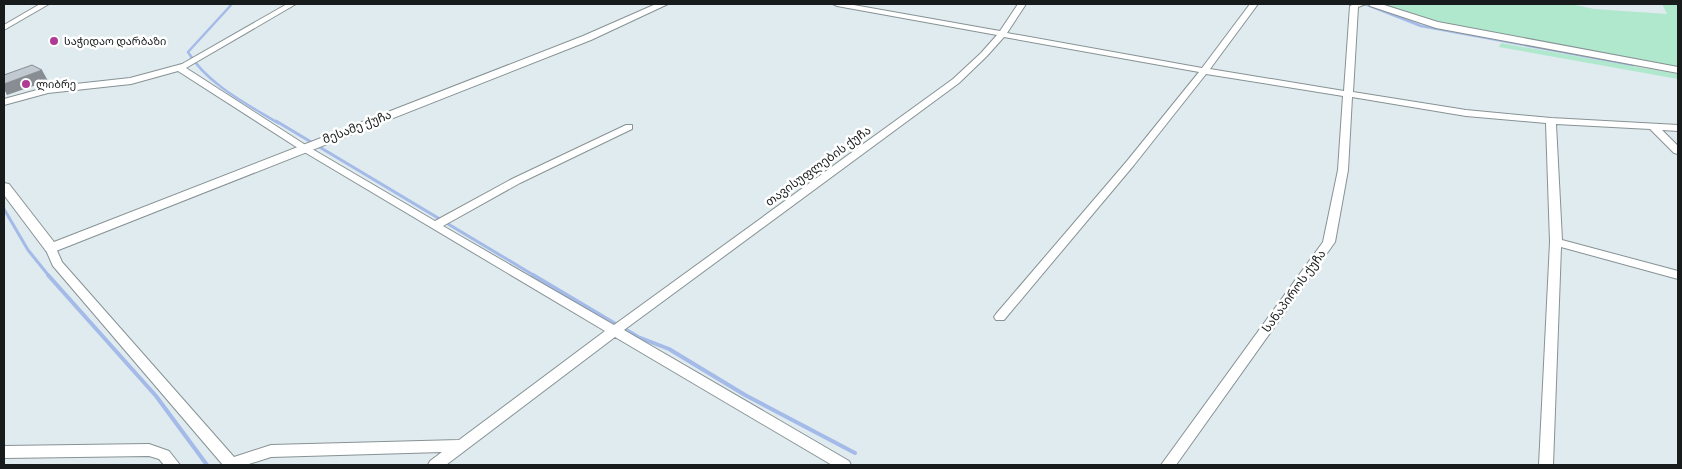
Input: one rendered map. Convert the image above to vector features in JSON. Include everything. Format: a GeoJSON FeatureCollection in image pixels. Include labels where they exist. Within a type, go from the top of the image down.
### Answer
{"type":"FeatureCollection","features":[{"type":"Feature","properties":{"kind":"street"},"geometry":{"type":"LineString","coordinates":[[4,28],[45,4]]}},
{"type":"Feature","properties":{"kind":"street"},"geometry":{"type":"LineString","coordinates":[[4,102],[48,90],[131,81],[180,68],[196,61],[226,40],[292,4]]}},
{"type":"Feature","properties":{"kind":"street","name":"მესამე ქუჩა"},"geometry":{"type":"LineString","coordinates":[[50,248],[587,38],[663,4]]}},
{"type":"Feature","properties":{"kind":"street"},"geometry":{"type":"LineString","coordinates":[[837,4],[1349,96],[1466,113],[1551,122],[1678,128]]}},
{"type":"Feature","properties":{"kind":"street","name":"თავისუფლების ქუჩა"},"geometry":{"type":"LineString","coordinates":[[435,465],[956,80],[982,59],[1002,35],[1022,4]]}},
{"type":"Feature","properties":{"kind":"street"},"geometry":{"type":"LineString","coordinates":[[1000,317],[1206,71],[1254,4]]}},
{"type":"Feature","properties":{"kind":"street","name":"სანაპიროს ქუჩა"},"geometry":{"type":"LineString","coordinates":[[1168,465],[1329,242],[1344,170],[1354,6],[1362,4]]}},
{"type":"Feature","properties":{"kind":"street"},"geometry":{"type":"LineString","coordinates":[[1372,4],[1412,19],[1436,25],[1678,70]]}},
{"type":"Feature","properties":{"kind":"street"},"geometry":{"type":"LineString","coordinates":[[180,68],[304,148],[613,332],[844,465]]}},
{"type":"Feature","properties":{"kind":"street"},"geometry":{"type":"LineString","coordinates":[[1546,465],[1556,242],[1551,122]]}},
{"type":"Feature","properties":{"kind":"street"},"geometry":{"type":"LineString","coordinates":[[435,226],[516,181],[629,127]]}},
{"type":"Feature","properties":{"kind":"street"},"geometry":{"type":"LineString","coordinates":[[1653,127],[1678,152]]}},
{"type":"Feature","properties":{"kind":"street"},"geometry":{"type":"LineString","coordinates":[[4,187],[50,248],[57,263],[232,465],[271,451],[462,446]]}},
{"type":"Feature","properties":{"kind":"street"},"geometry":{"type":"LineString","coordinates":[[1556,242],[1678,275]]}},
{"type":"Feature","properties":{"kind":"street"},"geometry":{"type":"LineString","coordinates":[[4,452],[149,450],[164,455],[173,465]]}},
{"type":"Feature","properties":{"kind":"green space"},"geometry":{"type":"Polygon","coordinates":[[[1379,4],[1571,4],[1594,9],[1667,14],[1662,4],[1678,4],[1678,68],[1443,25],[1379,4]]]}},
{"type":"Feature","properties":{"kind":"green space"},"geometry":{"type":"Polygon","coordinates":[[[1501,43],[1678,74],[1678,79],[1499,47],[1501,43]]]}},
{"type":"Feature","properties":{"kind":"building"},"geometry":{"type":"Polygon","coordinates":[[[32,65],[42,70],[4,84],[4,75],[32,65]]]}},
{"type":"Feature","properties":{"kind":"waterway"},"geometry":{"type":"LineString","coordinates":[[232,4],[188,52],[217,84],[278,123]]}},
{"type":"Feature","properties":{"kind":"waterway"},"geometry":{"type":"LineString","coordinates":[[1365,4],[1421,26],[1633,65]]}},
{"type":"Feature","properties":{"kind":"waterway"},"geometry":{"type":"LineString","coordinates":[[276,121],[535,276]]}},
{"type":"Feature","properties":{"kind":"waterway"},"geometry":{"type":"LineString","coordinates":[[4,209],[28,250],[49,276]]}},
{"type":"Feature","properties":{"kind":"waterway"},"geometry":{"type":"LineString","coordinates":[[48,275],[156,396],[207,465]]}},
{"type":"Feature","properties":{"kind":"waterway"},"geometry":{"type":"LineString","coordinates":[[533,275],[617,325]]}},
{"type":"Feature","properties":{"kind":"waterway"},"geometry":{"type":"LineString","coordinates":[[623,328],[638,337],[669,349],[745,395],[855,453]]}},
{"type":"Feature","properties":{"kind":"place","name":"საჭიდაო დარბაზი"},"geometry":{"type":"Point","coordinates":[54,41]}},
{"type":"Feature","properties":{"kind":"place","name":"ლიბრე"},"geometry":{"type":"Point","coordinates":[26,84]}}]}
